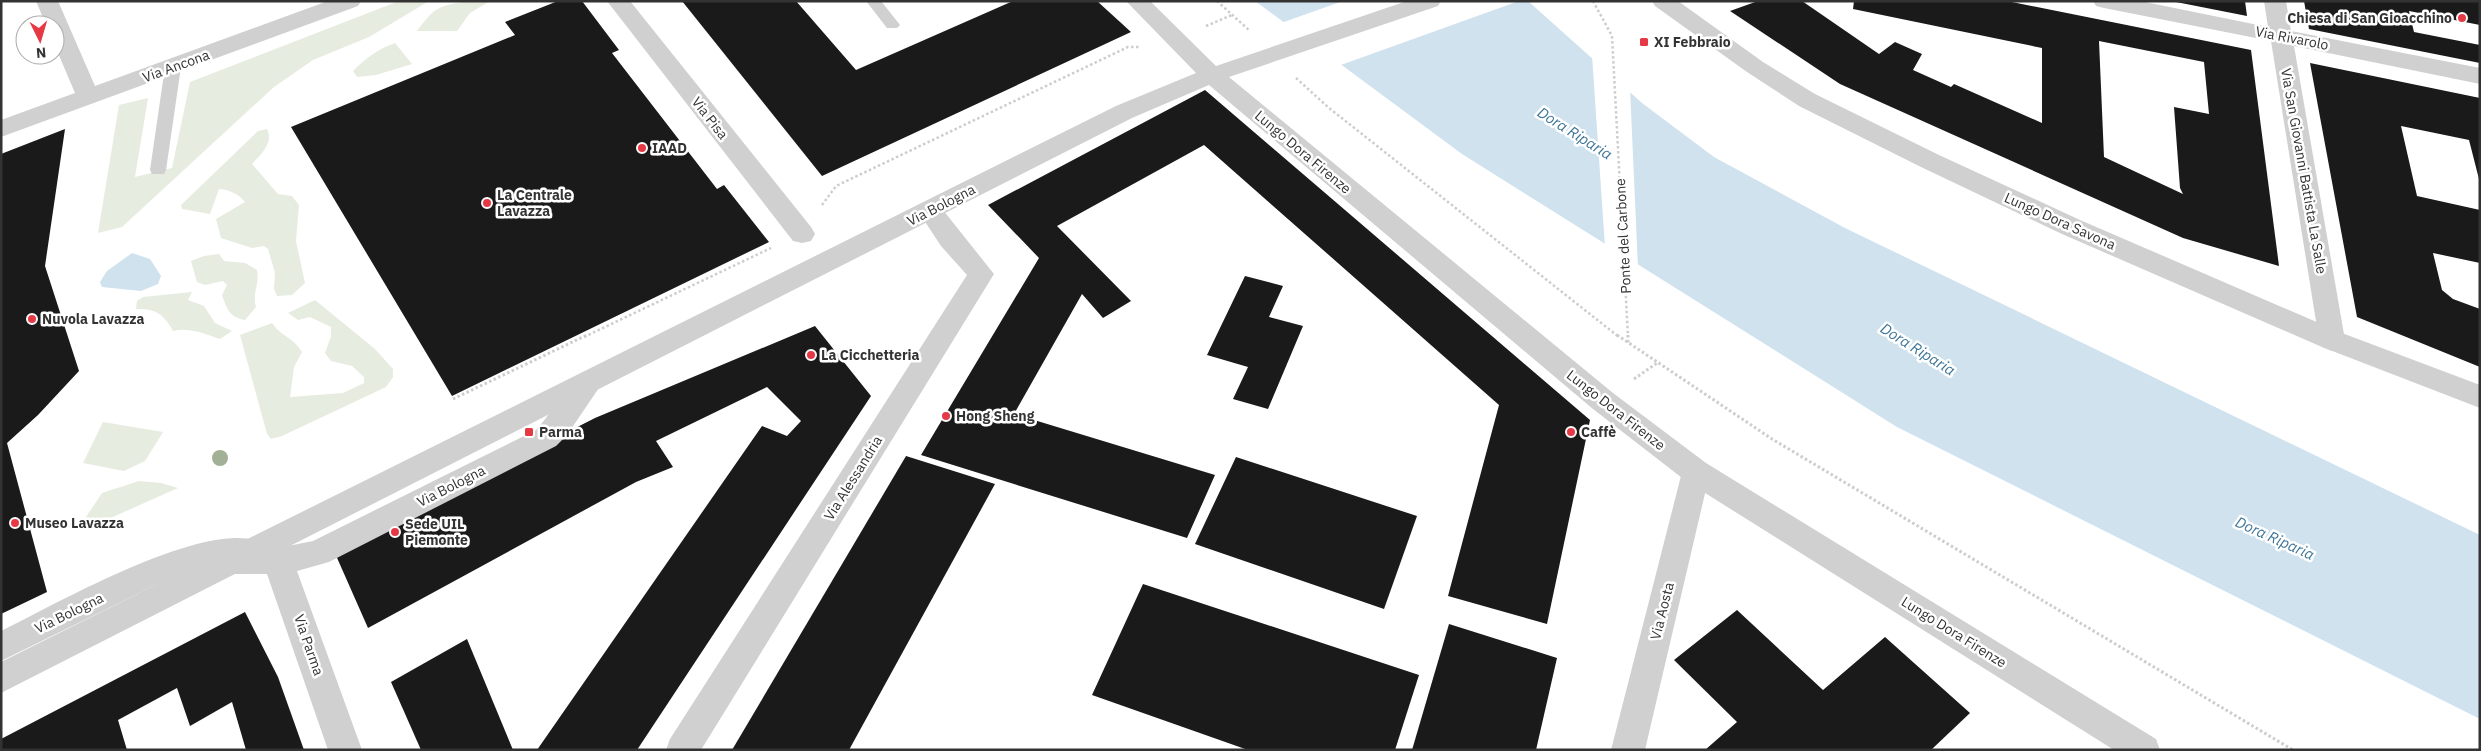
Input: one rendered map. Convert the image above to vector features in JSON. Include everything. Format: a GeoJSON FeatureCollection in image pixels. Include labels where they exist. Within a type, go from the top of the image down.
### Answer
{"type":"FeatureCollection","features":[{"type":"Feature","properties":{"kind":"street"},"geometry":{"type":"LineString","coordinates":[[47,1],[88,98]]}},
{"type":"Feature","properties":{"kind":"street","name":"Via Ancona"},"geometry":{"type":"LineString","coordinates":[[1,129],[350,1]]}},
{"type":"Feature","properties":{"kind":"street","name":"Via Pisa"},"geometry":{"type":"LineString","coordinates":[[618,1],[802,234]]}},
{"type":"Feature","properties":{"kind":"street","name":"Lungo Dora Firenze"},"geometry":{"type":"LineString","coordinates":[[1138,1],[1212,75],[1603,401],[1696,472],[2144,750]]}},
{"type":"Feature","properties":{"kind":"street","name":"Via Bologna"},"geometry":{"type":"LineString","coordinates":[[1,647],[167,564],[210,555],[318,553],[546,438],[557,427],[589,382],[1124,112],[1212,75],[1430,1]]}},
{"type":"Feature","properties":{"kind":"street","name":"Lungo Dora Savona"},"geometry":{"type":"LineString","coordinates":[[1663,1],[1755,67],[1807,100],[2071,227],[2332,340],[2480,397]]}},
{"type":"Feature","properties":{"kind":"street","name":"Via Rivarolo"},"geometry":{"type":"LineString","coordinates":[[2104,1],[2480,76]]}},
{"type":"Feature","properties":{"kind":"street","name":"Via San Giovanni Battista La Salle"},"geometry":{"type":"LineString","coordinates":[[2275,1],[2332,340]]}},
{"type":"Feature","properties":{"kind":"street","name":"Via Alessandria"},"geometry":{"type":"LineString","coordinates":[[682,750],[981,274],[950,239],[930,211]]}},
{"type":"Feature","properties":{"kind":"street","name":"Via Aosta"},"geometry":{"type":"LineString","coordinates":[[1628,750],[1696,472]]}},
{"type":"Feature","properties":{"kind":"street","name":"Via Bologna"},"geometry":{"type":"LineString","coordinates":[[1,678],[258,553]]}},
{"type":"Feature","properties":{"kind":"street","name":"Via Parma"},"geometry":{"type":"LineString","coordinates":[[258,553],[345,750]]}},
{"type":"Feature","properties":{"kind":"lane"},"geometry":{"type":"LineString","coordinates":[[873,1],[892,25]]}},
{"type":"Feature","properties":{"kind":"lane"},"geometry":{"type":"LineString","coordinates":[[158,170],[173,67]]}},
{"type":"Feature","properties":{"kind":"path"},"geometry":{"type":"LineString","coordinates":[[1217,1],[1251,32]]}},
{"type":"Feature","properties":{"kind":"path","name":"Ponte del Carbone"},"geometry":{"type":"LineString","coordinates":[[1593,1],[1612,36],[1628,344]]}},
{"type":"Feature","properties":{"kind":"path"},"geometry":{"type":"LineString","coordinates":[[1205,26],[1232,15]]}},
{"type":"Feature","properties":{"kind":"path"},"geometry":{"type":"LineString","coordinates":[[454,399],[802,234],[836,186],[1128,47]]}},
{"type":"Feature","properties":{"kind":"path"},"geometry":{"type":"LineString","coordinates":[[1295,77],[1328,108],[1628,344],[1772,439],[2293,750]]}},
{"type":"Feature","properties":{"kind":"shaded area"},"geometry":{"type":"Polygon","coordinates":[[[399,1],[429,1],[369,37],[313,60],[274,87],[122,227],[98,233],[119,105],[148,98],[135,177],[172,168],[190,82],[399,1]]]}},
{"type":"Feature","properties":{"kind":"shaded area"},"geometry":{"type":"Polygon","coordinates":[[[467,1],[490,1],[470,13],[457,31],[417,31],[433,12],[438,9],[467,1]]]}},
{"type":"Feature","properties":{"kind":"shaded area"},"geometry":{"type":"Polygon","coordinates":[[[395,43],[412,64],[376,75],[357,77],[353,71],[363,62],[378,51],[395,43]]]}},
{"type":"Feature","properties":{"kind":"shaded area"},"geometry":{"type":"Polygon","coordinates":[[[267,129],[269,134],[268,144],[252,164],[278,194],[292,196],[299,205],[296,241],[305,283],[292,295],[277,296],[274,289],[275,273],[268,249],[264,246],[252,248],[221,238],[216,219],[245,202],[240,197],[230,191],[219,189],[210,214],[182,209],[181,205],[258,131],[267,129]]]}},
{"type":"Feature","properties":{"kind":"shaded area"},"geometry":{"type":"Polygon","coordinates":[[[219,254],[224,261],[245,263],[257,270],[256,307],[245,320],[232,315],[228,309],[222,295],[227,285],[223,281],[205,285],[197,282],[191,261],[204,256],[219,254]]]}},
{"type":"Feature","properties":{"kind":"shaded area"},"geometry":{"type":"Polygon","coordinates":[[[192,292],[188,300],[204,306],[215,323],[232,331],[220,339],[191,330],[173,331],[166,320],[158,313],[136,309],[137,301],[143,297],[192,292]]]}},
{"type":"Feature","properties":{"kind":"shaded area"},"geometry":{"type":"Polygon","coordinates":[[[315,300],[375,349],[393,369],[393,377],[386,387],[282,436],[271,439],[267,434],[240,335],[272,323],[298,347],[302,352],[294,367],[290,397],[343,393],[364,383],[364,377],[352,366],[331,361],[325,353],[331,336],[331,327],[310,317],[298,320],[288,313],[315,300]]]}},
{"type":"Feature","properties":{"kind":"shaded area"},"geometry":{"type":"Polygon","coordinates":[[[103,422],[163,432],[145,461],[124,471],[83,463],[103,422]]]}},
{"type":"Feature","properties":{"kind":"shaded area"},"geometry":{"type":"Polygon","coordinates":[[[139,481],[161,483],[178,488],[88,528],[86,517],[102,493],[139,481]]]}},
{"type":"Feature","properties":{"kind":"water","name":"Dora Riparia"},"geometry":{"type":"Polygon","coordinates":[[[1255,1],[1528,1],[1642,103],[1714,157],[1845,228],[2480,535],[2480,719],[1897,427],[1462,154],[1255,1]]]}},
{"type":"Feature","properties":{"kind":"water"},"geometry":{"type":"Polygon","coordinates":[[[132,253],[150,259],[161,276],[158,284],[141,291],[102,287],[100,282],[107,271],[132,253]]]}},
{"type":"Feature","properties":{"kind":"pier"},"geometry":{"type":"Polygon","coordinates":[[[1343,1],[1519,1],[1338,66],[1281,23],[1343,1]]]}},
{"type":"Feature","properties":{"kind":"pier"},"geometry":{"type":"Polygon","coordinates":[[[1592,55],[1630,88],[1638,268],[1605,247],[1592,55]]]}},
{"type":"Feature","properties":{"kind":"building","name":"La Centrale Lavazza"},"geometry":{"type":"Polygon","coordinates":[[[558,1],[582,1],[619,50],[612,53],[717,189],[724,185],[769,242],[452,396],[291,127],[515,35],[505,22],[558,1]]]}},
{"type":"Feature","properties":{"kind":"building"},"geometry":{"type":"Polygon","coordinates":[[[682,1],[796,1],[856,70],[1013,1],[1097,1],[1131,32],[822,176],[682,1]]]}},
{"type":"Feature","properties":{"kind":"building"},"geometry":{"type":"Polygon","coordinates":[[[1758,1],[1802,1],[1879,54],[1895,42],[1922,54],[1913,70],[1951,87],[1954,84],[2042,123],[2042,48],[1853,9],[1854,1],[2007,1],[2251,50],[2279,266],[2183,238],[1840,84],[1730,11],[1758,1]],[[2099,41],[2104,157],[2183,194],[2180,188],[2174,107],[2209,114],[2204,62],[2099,41]]]}},
{"type":"Feature","properties":{"kind":"building"},"geometry":{"type":"Polygon","coordinates":[[[2245,1],[2247,16],[2176,2],[2245,1]]]}},
{"type":"Feature","properties":{"kind":"building"},"geometry":{"type":"Polygon","coordinates":[[[2304,1],[2480,1],[2480,25],[2409,11],[2414,32],[2480,45],[2480,63],[2309,29],[2304,1]]]}},
{"type":"Feature","properties":{"kind":"building"},"geometry":{"type":"Polygon","coordinates":[[[2310,63],[2480,98],[2480,183],[2469,140],[2401,126],[2417,196],[2480,210],[2480,263],[2433,253],[2442,290],[2453,299],[2480,309],[2480,367],[2357,317],[2310,63]]]}},
{"type":"Feature","properties":{"kind":"building"},"geometry":{"type":"Polygon","coordinates":[[[1205,90],[1590,420],[1547,624],[1448,596],[1499,405],[1204,145],[1057,226],[1131,301],[1103,318],[1082,294],[1014,414],[1215,475],[1187,538],[921,455],[1039,258],[988,205],[1205,90]]]}},
{"type":"Feature","properties":{"kind":"building","name":"Nuvola Lavazza"},"geometry":{"type":"Polygon","coordinates":[[[65,129],[45,266],[79,371],[38,415],[7,443],[47,592],[1,614],[1,154],[65,129]]]}},
{"type":"Feature","properties":{"kind":"building"},"geometry":{"type":"Polygon","coordinates":[[[1245,276],[1283,286],[1269,317],[1303,326],[1268,409],[1233,399],[1248,367],[1207,355],[1245,276]]]}},
{"type":"Feature","properties":{"kind":"building"},"geometry":{"type":"Polygon","coordinates":[[[815,326],[871,396],[637,750],[537,750],[762,426],[787,436],[801,421],[767,387],[656,441],[673,467],[636,482],[368,628],[334,551],[595,418],[815,326]]]}},
{"type":"Feature","properties":{"kind":"building"},"geometry":{"type":"Polygon","coordinates":[[[906,456],[995,484],[849,750],[732,750],[906,456]]]}},
{"type":"Feature","properties":{"kind":"building"},"geometry":{"type":"Polygon","coordinates":[[[1236,457],[1417,516],[1384,609],[1195,544],[1236,457]]]}},
{"type":"Feature","properties":{"kind":"building"},"geometry":{"type":"Polygon","coordinates":[[[1143,584],[1419,675],[1395,750],[1248,750],[1092,695],[1143,584]]]}},
{"type":"Feature","properties":{"kind":"building"},"geometry":{"type":"Polygon","coordinates":[[[1737,610],[1823,690],[1885,637],[1970,713],[1931,750],[1705,750],[1737,722],[1674,660],[1737,610]]]}},
{"type":"Feature","properties":{"kind":"building"},"geometry":{"type":"Polygon","coordinates":[[[245,612],[278,677],[304,750],[246,750],[232,702],[190,726],[177,688],[118,720],[127,750],[1,750],[1,739],[245,612]]]}},
{"type":"Feature","properties":{"kind":"building"},"geometry":{"type":"Polygon","coordinates":[[[1449,624],[1557,658],[1536,750],[1412,750],[1449,624]]]}},
{"type":"Feature","properties":{"kind":"building"},"geometry":{"type":"Polygon","coordinates":[[[467,639],[513,750],[421,750],[391,682],[467,639]]]}},
{"type":"Feature","properties":{"kind":"place","name":"Chiesa di San Gioacchino"},"geometry":{"type":"Point","coordinates":[2462,18]}},
{"type":"Feature","properties":{"kind":"place","name":"XI Febbraio"},"geometry":{"type":"Point","coordinates":[1644,42]}},
{"type":"Feature","properties":{"kind":"place","name":"IAAD"},"geometry":{"type":"Point","coordinates":[642,148]}},
{"type":"Feature","properties":{"kind":"place","name":"La Centrale Lavazza"},"geometry":{"type":"Point","coordinates":[487,203]}},
{"type":"Feature","properties":{"kind":"place","name":"Nuvola Lavazza"},"geometry":{"type":"Point","coordinates":[32,319]}},
{"type":"Feature","properties":{"kind":"place","name":"La Cicchetteria"},"geometry":{"type":"Point","coordinates":[811,355]}},
{"type":"Feature","properties":{"kind":"place","name":"Hong Sheng"},"geometry":{"type":"Point","coordinates":[946,416]}},
{"type":"Feature","properties":{"kind":"place","name":"Parma"},"geometry":{"type":"Point","coordinates":[529,432]}},
{"type":"Feature","properties":{"kind":"place","name":"Caffè"},"geometry":{"type":"Point","coordinates":[1571,432]}},
{"type":"Feature","properties":{"kind":"place","name":"Museo Lavazza"},"geometry":{"type":"Point","coordinates":[15,523]}},
{"type":"Feature","properties":{"kind":"place","name":"Sede UIL Piemonte"},"geometry":{"type":"Point","coordinates":[395,532]}}]}
